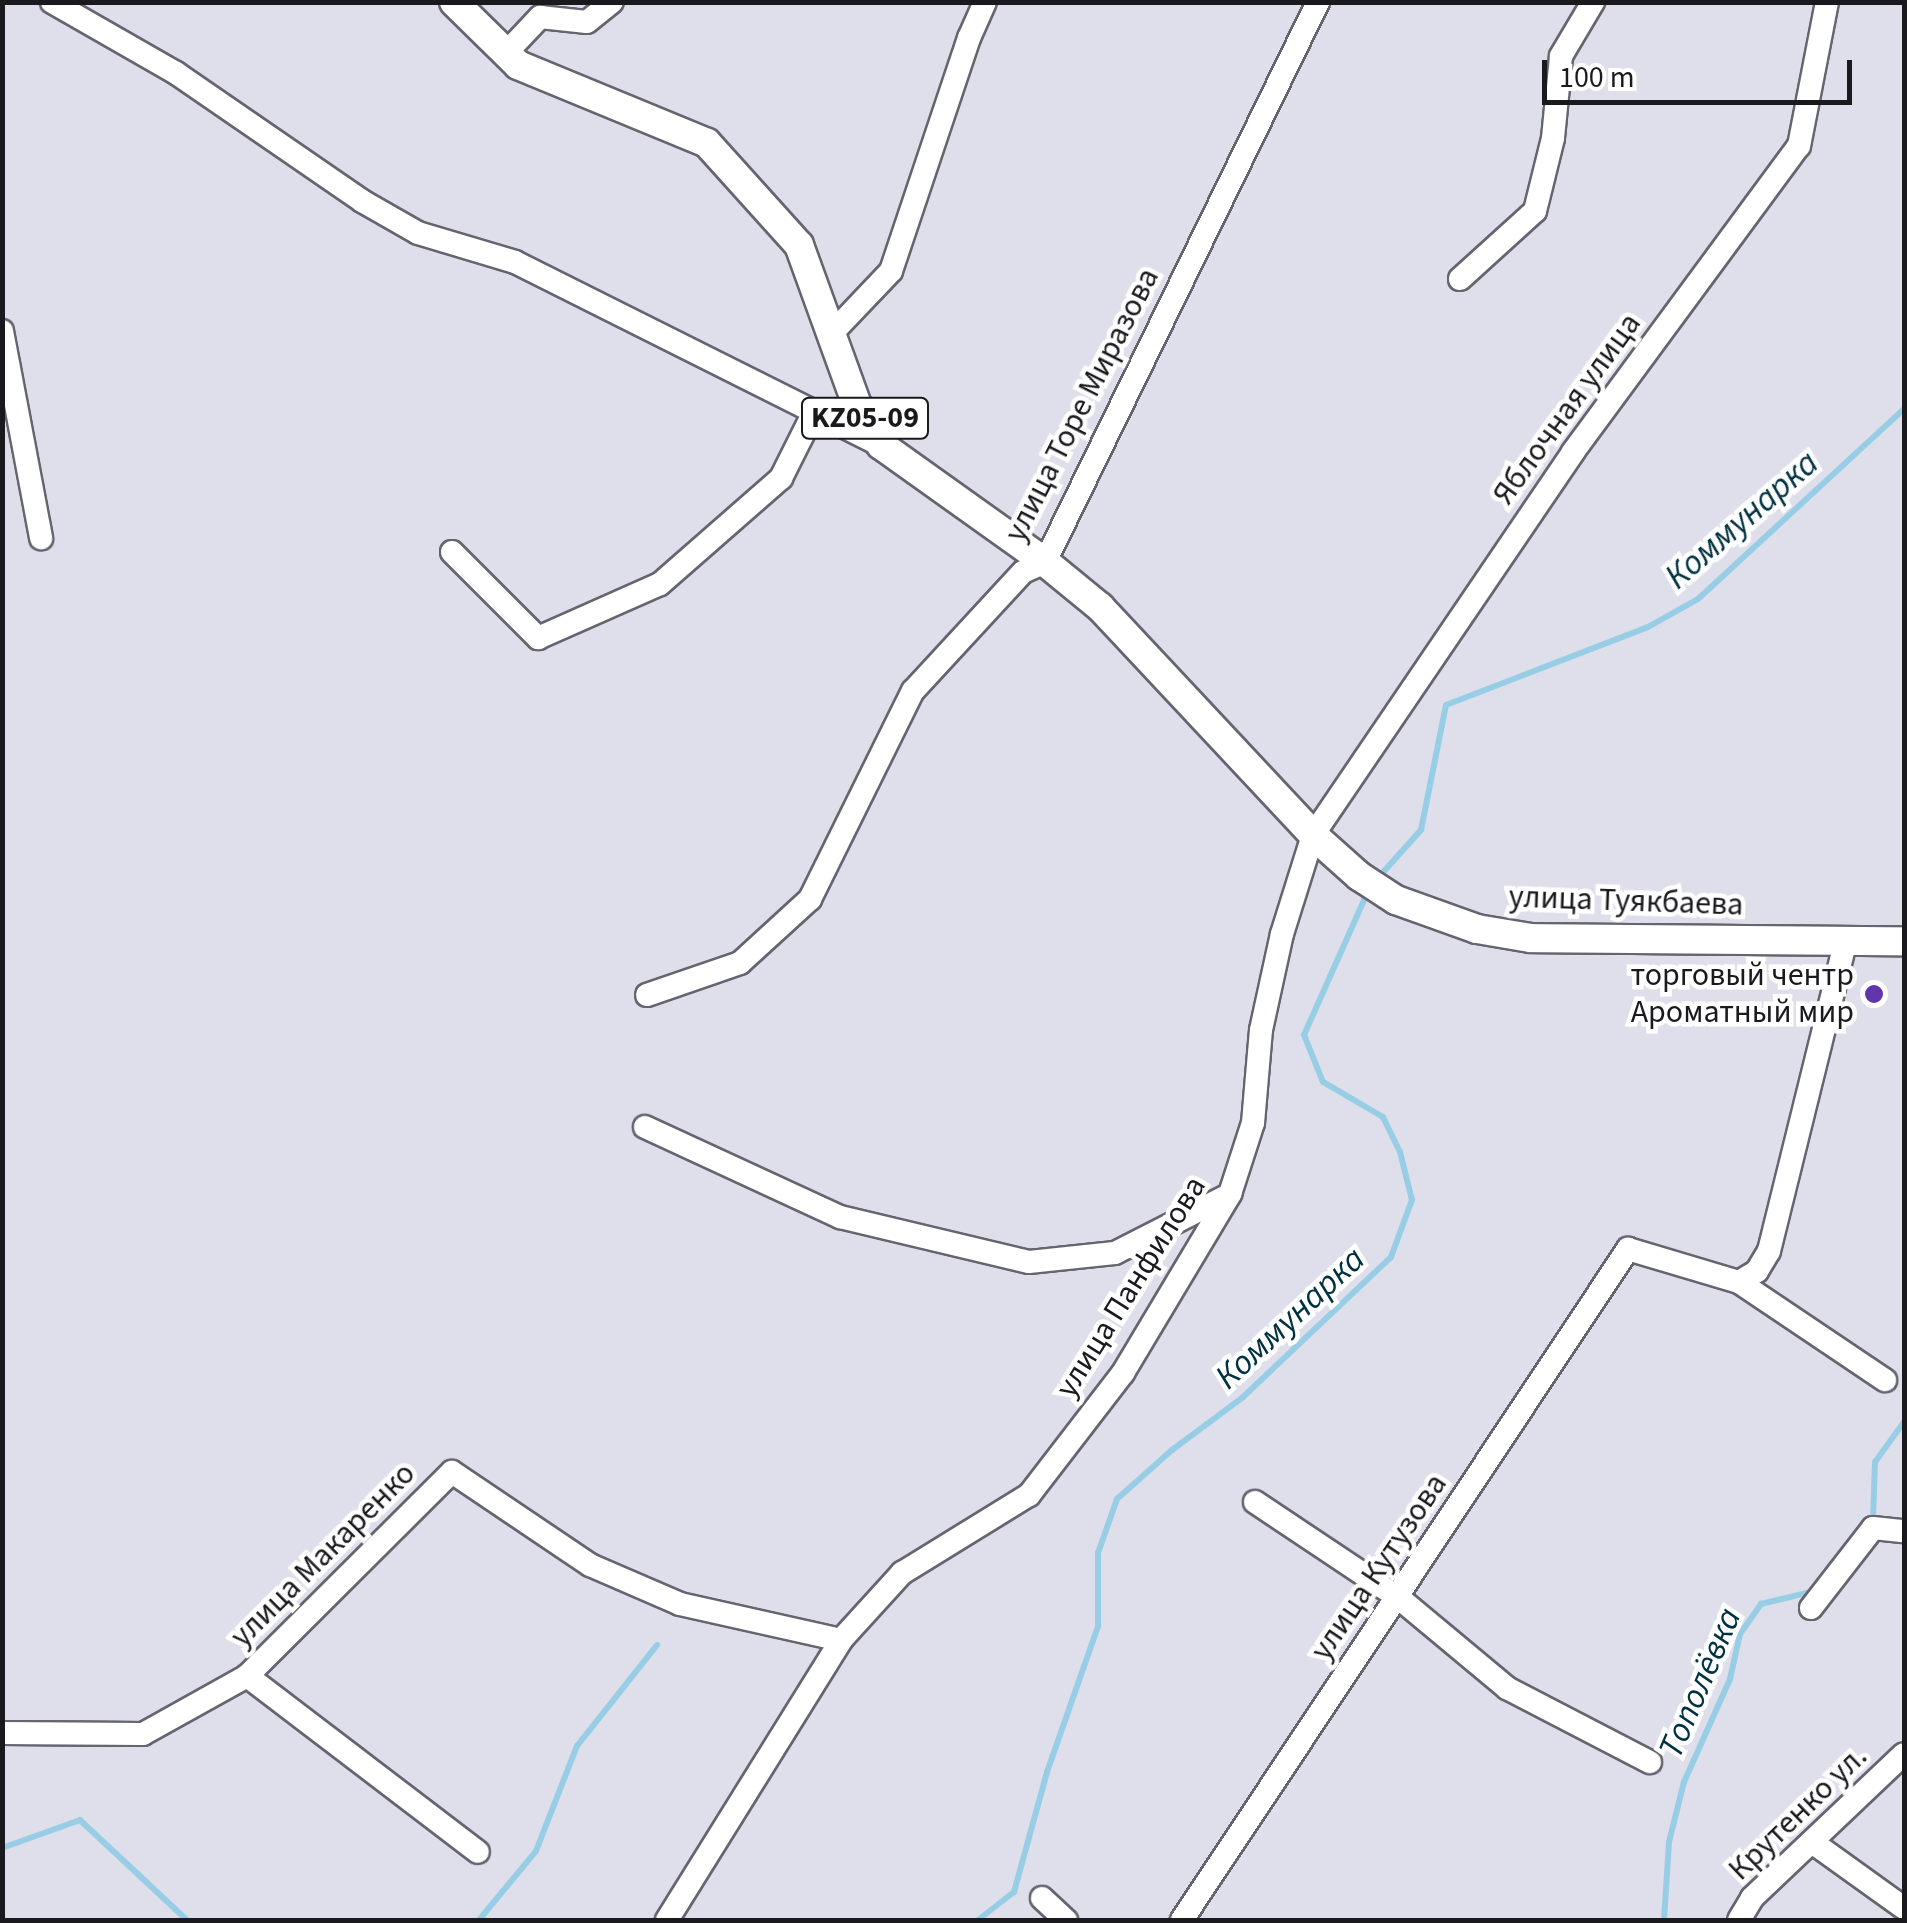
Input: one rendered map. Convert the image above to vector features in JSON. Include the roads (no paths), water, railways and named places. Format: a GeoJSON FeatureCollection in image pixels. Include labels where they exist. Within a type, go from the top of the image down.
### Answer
{"type":"FeatureCollection","features":[{"type":"Feature","properties":{"kind":"main road","name":"KZ05-09"},"geometry":{"type":"LineString","coordinates":[[454,2],[518,65],[707,143],[799,245],[857,405],[882,445],[1045,562],[1100,607],[1313,835]]}},
{"type":"Feature","properties":{"kind":"main road","name":"улица Туякбаева"},"geometry":{"type":"LineString","coordinates":[[1313,835],[1359,876],[1396,900],[1477,929],[1532,938],[1904,941]]}},
{"type":"Feature","properties":{"kind":"street"},"geometry":{"type":"LineString","coordinates":[[52,2],[176,73],[362,201],[418,233],[515,262],[882,445]]}},
{"type":"Feature","properties":{"kind":"street"},"geometry":{"type":"LineString","coordinates":[[506,53],[540,17],[587,22],[612,2]]}},
{"type":"Feature","properties":{"kind":"street"},"geometry":{"type":"LineString","coordinates":[[833,332],[892,271],[969,38],[985,2]]}},
{"type":"Feature","properties":{"kind":"street","name":"улица Торе Миразова"},"geometry":{"type":"LineString","coordinates":[[647,994],[740,963],[810,899],[912,691],[1023,572],[1045,562],[1318,2]]}},
{"type":"Feature","properties":{"kind":"street"},"geometry":{"type":"LineString","coordinates":[[1460,279],[1535,211],[1553,138],[1562,56],[1593,2]]}},
{"type":"Feature","properties":{"kind":"street","name":"Яблочная улица"},"geometry":{"type":"LineString","coordinates":[[1313,835],[1573,452],[1800,146],[1826,2]]}},
{"type":"Feature","properties":{"kind":"street"},"geometry":{"type":"LineString","coordinates":[[2,331],[41,538]]}},
{"type":"Feature","properties":{"kind":"street"},"geometry":{"type":"LineString","coordinates":[[452,552],[538,638],[660,584],[781,478],[814,412]]}},
{"type":"Feature","properties":{"kind":"street","name":"улица Панфилова"},"geometry":{"type":"LineString","coordinates":[[666,1920],[840,1640],[902,1574],[1029,1496],[1123,1373],[1230,1194],[1252,1123],[1261,1030],[1282,934],[1313,835]]}},
{"type":"Feature","properties":{"kind":"street"},"geometry":{"type":"LineString","coordinates":[[1846,939],[1769,1252],[1757,1271],[1739,1282],[1885,1380]]}},
{"type":"Feature","properties":{"kind":"street"},"geometry":{"type":"LineString","coordinates":[[645,1127],[840,1217],[1029,1262],[1115,1253],[1230,1194]]}},
{"type":"Feature","properties":{"kind":"street","name":"улица Кутузова"},"geometry":{"type":"LineString","coordinates":[[1182,1920],[1628,1249],[1739,1282]]}},
{"type":"Feature","properties":{"kind":"street","name":"улица Макаренко"},"geometry":{"type":"LineString","coordinates":[[2,1732],[143,1734],[247,1676],[452,1472],[590,1565],[680,1604],[840,1640]]}},
{"type":"Feature","properties":{"kind":"street"},"geometry":{"type":"LineString","coordinates":[[1255,1502],[1398,1598],[1507,1688],[1650,1762]]}},
{"type":"Feature","properties":{"kind":"street"},"geometry":{"type":"LineString","coordinates":[[1811,1608],[1872,1528],[1904,1531]]}},
{"type":"Feature","properties":{"kind":"street"},"geometry":{"type":"LineString","coordinates":[[247,1676],[478,1852]]}},
{"type":"Feature","properties":{"kind":"street","name":"Крутенко ул."},"geometry":{"type":"LineString","coordinates":[[1739,1920],[1752,1898],[1904,1754]]}},
{"type":"Feature","properties":{"kind":"street"},"geometry":{"type":"LineString","coordinates":[[1812,1842],[1904,1908]]}},
{"type":"Feature","properties":{"kind":"street"},"geometry":{"type":"LineString","coordinates":[[1042,1898],[1066,1920]]}},
{"type":"Feature","properties":{"kind":"waterway","name":"Коммунарка"},"geometry":{"type":"LineString","coordinates":[[1377,879],[1421,830],[1446,705],[1648,627],[1698,599],[1904,409]]}},
{"type":"Feature","properties":{"kind":"waterway","name":"Коммунарка"},"geometry":{"type":"LineString","coordinates":[[978,1920],[1014,1892],[1047,1772],[1098,1626],[1098,1553],[1117,1499],[1172,1450],[1243,1397],[1391,1257],[1412,1200],[1400,1152],[1383,1117],[1323,1082],[1304,1035],[1369,889]]}},
{"type":"Feature","properties":{"kind":"waterway","name":"Тополёвка"},"geometry":{"type":"LineString","coordinates":[[1873,1521],[1875,1462],[1904,1422]]}},
{"type":"Feature","properties":{"kind":"waterway","name":"Тополёвка"},"geometry":{"type":"LineString","coordinates":[[1664,1920],[1669,1842],[1684,1782],[1730,1679],[1740,1634],[1761,1604],[1815,1591]]}},
{"type":"Feature","properties":{"kind":"waterway"},"geometry":{"type":"LineString","coordinates":[[479,1920],[536,1851],[577,1746],[657,1645]]}},
{"type":"Feature","properties":{"kind":"waterway"},"geometry":{"type":"LineString","coordinates":[[2,1848],[80,1820],[187,1920]]}},
{"type":"Feature","properties":{"kind":"place","name":"торговый чентр Ароматный мир"},"geometry":{"type":"Point","coordinates":[1874,994]}}]}
